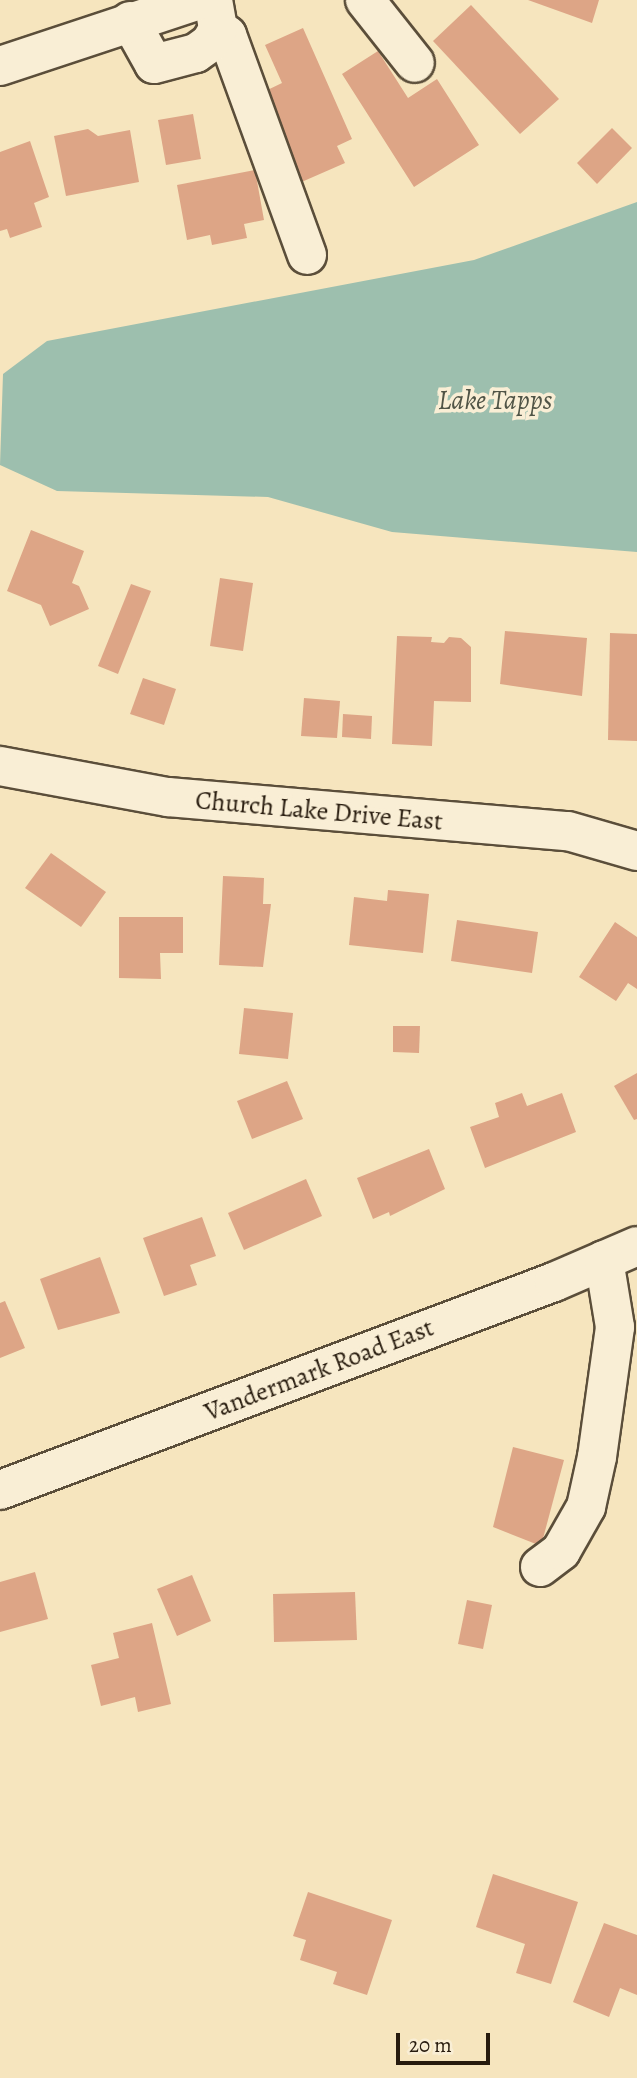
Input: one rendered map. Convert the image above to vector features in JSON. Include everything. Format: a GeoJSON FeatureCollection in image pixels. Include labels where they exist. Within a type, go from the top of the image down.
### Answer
{"type":"FeatureCollection","features":[{"type":"Feature","properties":{"kind":"street"},"geometry":{"type":"LineString","coordinates":[[365,0],[415,63]]}},
{"type":"Feature","properties":{"kind":"street"},"geometry":{"type":"LineString","coordinates":[[0,66],[130,21],[210,10],[227,35],[307,255]]}},
{"type":"Feature","properties":{"kind":"street","name":"Church Lake Drive East"},"geometry":{"type":"LineString","coordinates":[[0,766],[168,797],[568,831],[637,851]]}},
{"type":"Feature","properties":{"kind":"street"},"geometry":{"type":"LineString","coordinates":[[540,1567],[561,1551],[586,1507],[597,1457],[615,1327],[621,1253]]}},
{"type":"Feature","properties":{"kind":"street","name":"Vandermark Road East"},"geometry":{"type":"LineString","coordinates":[[0,1490],[621,1253]]}},
{"type":"Feature","properties":{"kind":"water","name":"Lake Tapps"},"geometry":{"type":"Polygon","coordinates":[[[637,202],[637,552],[392,532],[268,497],[57,491],[0,465],[3,374],[47,341],[474,260],[637,202]]]}},
{"type":"Feature","properties":{"kind":"building"},"geometry":{"type":"Polygon","coordinates":[[[528,0],[599,0],[592,23],[528,0]]]}},
{"type":"Feature","properties":{"kind":"building"},"geometry":{"type":"Polygon","coordinates":[[[471,5],[559,99],[520,134],[433,41],[471,5]]]}},
{"type":"Feature","properties":{"kind":"building"},"geometry":{"type":"Polygon","coordinates":[[[303,28],[352,139],[337,146],[345,163],[297,184],[257,95],[282,83],[265,45],[303,28]]]}},
{"type":"Feature","properties":{"kind":"building"},"geometry":{"type":"Polygon","coordinates":[[[378,51],[408,98],[437,79],[479,145],[414,187],[342,74],[378,51]]]}},
{"type":"Feature","properties":{"kind":"building"},"geometry":{"type":"Polygon","coordinates":[[[193,114],[201,159],[166,165],[158,120],[193,114]]]}},
{"type":"Feature","properties":{"kind":"building"},"geometry":{"type":"Polygon","coordinates":[[[612,128],[632,148],[597,184],[577,163],[612,128]]]}},
{"type":"Feature","properties":{"kind":"building"},"geometry":{"type":"Polygon","coordinates":[[[88,129],[98,136],[130,130],[139,182],[66,196],[54,136],[88,129]]]}},
{"type":"Feature","properties":{"kind":"building"},"geometry":{"type":"Polygon","coordinates":[[[30,141],[49,197],[34,203],[42,227],[10,238],[7,229],[0,231],[0,152],[30,141]]]}},
{"type":"Feature","properties":{"kind":"building"},"geometry":{"type":"Polygon","coordinates":[[[255,170],[264,220],[244,224],[247,238],[212,245],[210,235],[187,240],[177,185],[255,170]]]}},
{"type":"Feature","properties":{"kind":"building"},"geometry":{"type":"Polygon","coordinates":[[[31,530],[84,551],[72,583],[79,586],[89,609],[50,626],[41,605],[7,591],[31,530]]]}},
{"type":"Feature","properties":{"kind":"building"},"geometry":{"type":"Polygon","coordinates":[[[220,578],[253,583],[243,651],[210,646],[220,578]]]}},
{"type":"Feature","properties":{"kind":"building"},"geometry":{"type":"Polygon","coordinates":[[[131,584],[151,591],[118,674],[98,666],[131,584]]]}},
{"type":"Feature","properties":{"kind":"building"},"geometry":{"type":"Polygon","coordinates":[[[505,631],[587,638],[582,696],[500,684],[505,631]]]}},
{"type":"Feature","properties":{"kind":"building"},"geometry":{"type":"Polygon","coordinates":[[[610,633],[637,634],[637,741],[608,740],[610,633]]]}},
{"type":"Feature","properties":{"kind":"building"},"geometry":{"type":"Polygon","coordinates":[[[397,636],[432,637],[431,642],[444,643],[449,637],[461,638],[471,647],[471,702],[434,701],[432,746],[392,744],[397,636]]]}},
{"type":"Feature","properties":{"kind":"building"},"geometry":{"type":"Polygon","coordinates":[[[143,678],[176,689],[164,725],[130,714],[143,678]]]}},
{"type":"Feature","properties":{"kind":"building"},"geometry":{"type":"Polygon","coordinates":[[[304,698],[340,701],[337,738],[301,736],[304,698]]]}},
{"type":"Feature","properties":{"kind":"building"},"geometry":{"type":"Polygon","coordinates":[[[343,714],[372,716],[371,739],[342,737],[343,714]]]}},
{"type":"Feature","properties":{"kind":"building"},"geometry":{"type":"Polygon","coordinates":[[[51,853],[106,892],[81,927],[25,888],[51,853]]]}},
{"type":"Feature","properties":{"kind":"building"},"geometry":{"type":"Polygon","coordinates":[[[223,876],[264,878],[263,904],[271,904],[263,967],[219,965],[223,876]]]}},
{"type":"Feature","properties":{"kind":"building"},"geometry":{"type":"Polygon","coordinates":[[[388,890],[429,894],[423,953],[349,945],[354,897],[387,901],[388,890]]]}},
{"type":"Feature","properties":{"kind":"building"},"geometry":{"type":"Polygon","coordinates":[[[119,917],[183,917],[183,953],[160,953],[161,979],[119,978],[119,917]]]}},
{"type":"Feature","properties":{"kind":"building"},"geometry":{"type":"Polygon","coordinates":[[[457,920],[538,932],[532,973],[451,961],[457,920]]]}},
{"type":"Feature","properties":{"kind":"building"},"geometry":{"type":"Polygon","coordinates":[[[615,922],[637,937],[637,989],[628,983],[616,1001],[579,977],[615,922]]]}},
{"type":"Feature","properties":{"kind":"building"},"geometry":{"type":"Polygon","coordinates":[[[244,1008],[293,1013],[288,1059],[239,1054],[244,1008]]]}},
{"type":"Feature","properties":{"kind":"building"},"geometry":{"type":"Polygon","coordinates":[[[393,1026],[420,1026],[419,1053],[393,1052],[393,1026]]]}},
{"type":"Feature","properties":{"kind":"building"},"geometry":{"type":"Polygon","coordinates":[[[637,1073],[637,1119],[634,1120],[614,1086],[637,1073]]]}},
{"type":"Feature","properties":{"kind":"building"},"geometry":{"type":"Polygon","coordinates":[[[287,1081],[303,1119],[252,1139],[237,1101],[287,1081]]]}},
{"type":"Feature","properties":{"kind":"building"},"geometry":{"type":"Polygon","coordinates":[[[522,1093],[527,1106],[562,1093],[576,1132],[485,1168],[470,1127],[499,1117],[495,1103],[522,1093]]]}},
{"type":"Feature","properties":{"kind":"building"},"geometry":{"type":"Polygon","coordinates":[[[429,1149],[445,1189],[390,1216],[389,1212],[373,1219],[357,1178],[429,1149]]]}},
{"type":"Feature","properties":{"kind":"building"},"geometry":{"type":"Polygon","coordinates":[[[306,1179],[322,1216],[244,1250],[228,1213],[306,1179]]]}},
{"type":"Feature","properties":{"kind":"building"},"geometry":{"type":"Polygon","coordinates":[[[202,1217],[216,1256],[190,1265],[197,1285],[164,1296],[143,1238],[202,1217]]]}},
{"type":"Feature","properties":{"kind":"building"},"geometry":{"type":"Polygon","coordinates":[[[100,1257],[120,1313],[58,1330],[40,1279],[100,1257]]]}},
{"type":"Feature","properties":{"kind":"building"},"geometry":{"type":"Polygon","coordinates":[[[5,1301],[25,1348],[0,1358],[0,1303],[5,1301]]]}},
{"type":"Feature","properties":{"kind":"building"},"geometry":{"type":"Polygon","coordinates":[[[513,1447],[564,1460],[541,1546],[493,1527],[513,1447]]]}},
{"type":"Feature","properties":{"kind":"building"},"geometry":{"type":"Polygon","coordinates":[[[35,1572],[48,1619],[0,1632],[0,1582],[35,1572]]]}},
{"type":"Feature","properties":{"kind":"building"},"geometry":{"type":"Polygon","coordinates":[[[192,1575],[211,1621],[177,1636],[157,1589],[192,1575]]]}},
{"type":"Feature","properties":{"kind":"building"},"geometry":{"type":"Polygon","coordinates":[[[355,1592],[357,1640],[274,1642],[273,1594],[355,1592]]]}},
{"type":"Feature","properties":{"kind":"building"},"geometry":{"type":"Polygon","coordinates":[[[467,1600],[492,1605],[483,1649],[458,1644],[467,1600]]]}},
{"type":"Feature","properties":{"kind":"building"},"geometry":{"type":"Polygon","coordinates":[[[152,1623],[171,1704],[138,1712],[135,1697],[101,1706],[91,1665],[119,1658],[113,1633],[152,1623]]]}},
{"type":"Feature","properties":{"kind":"building"},"geometry":{"type":"Polygon","coordinates":[[[493,1874],[578,1902],[551,1984],[516,1973],[525,1944],[476,1927],[493,1874]]]}},
{"type":"Feature","properties":{"kind":"building"},"geometry":{"type":"Polygon","coordinates":[[[308,1892],[392,1920],[367,1995],[333,1984],[337,1972],[300,1960],[306,1940],[293,1936],[308,1892]]]}},
{"type":"Feature","properties":{"kind":"building"},"geometry":{"type":"Polygon","coordinates":[[[604,1923],[637,1935],[637,1995],[620,1988],[609,2017],[573,2002],[604,1923]]]}}]}
